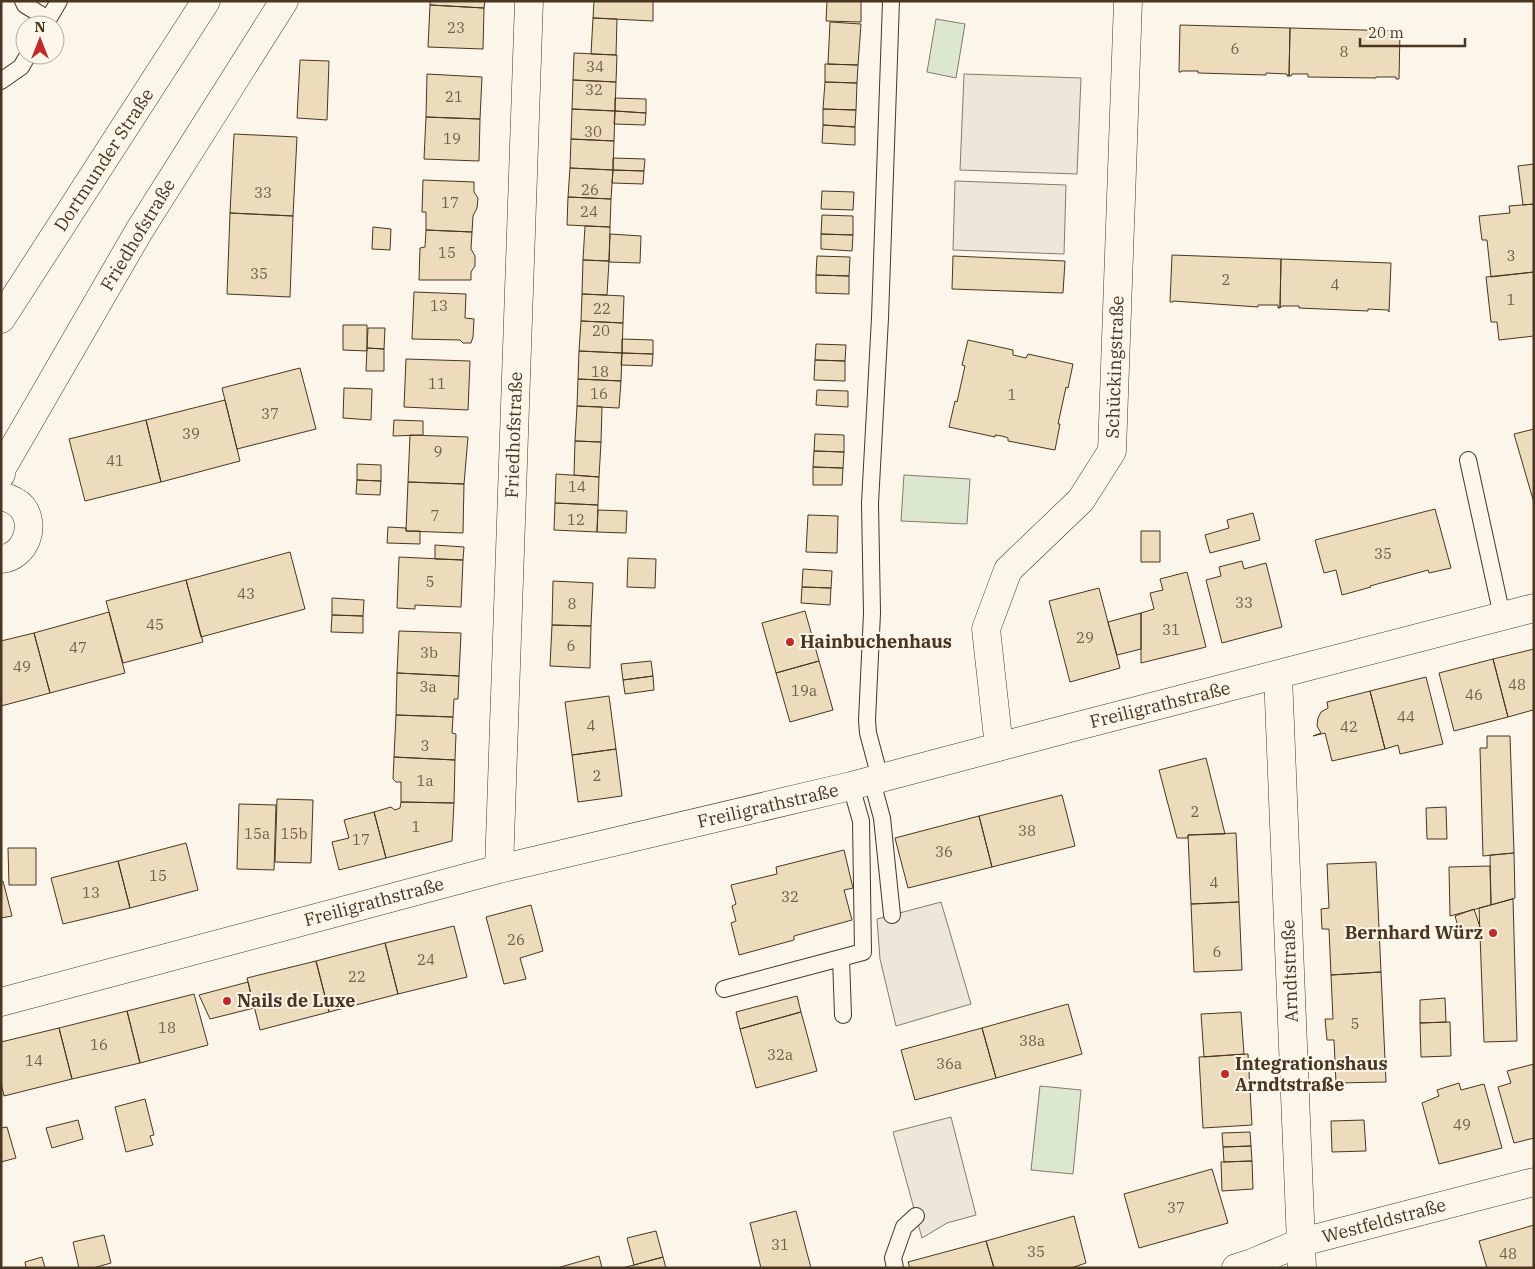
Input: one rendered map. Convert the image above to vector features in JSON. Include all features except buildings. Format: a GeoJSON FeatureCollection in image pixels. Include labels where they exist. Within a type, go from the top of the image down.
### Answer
{"type":"FeatureCollection","features":[{"type":"Feature","properties":{"kind":"street","name":"Dortmunder Straße"},"geometry":{"type":"LineString","coordinates":[[1,319],[206,1]]}},
{"type":"Feature","properties":{"kind":"street","name":"Friedhofstraße"},"geometry":{"type":"LineString","coordinates":[[1,474],[2,468],[139,231],[284,1]]}},
{"type":"Feature","properties":{"kind":"street","name":"Friedhofstraße"},"geometry":{"type":"LineString","coordinates":[[499,869],[529,1]]}},
{"type":"Feature","properties":{"kind":"street","name":"Schückingstraße"},"geometry":{"type":"LineString","coordinates":[[999,747],[986,629],[1008,570],[1080,500],[1112,451],[1128,1]]}},
{"type":"Feature","properties":{"kind":"street"},"geometry":{"type":"LineString","coordinates":[[1,496],[11,499],[22,507],[28,518],[29,531],[25,544],[17,553],[6,559],[1,559]]}},
{"type":"Feature","properties":{"kind":"street","name":"Freiligrathstraße"},"geometry":{"type":"LineString","coordinates":[[1,1002],[499,869],[867,782],[1534,608]]}},
{"type":"Feature","properties":{"kind":"street","name":"Arndtstraße"},"geometry":{"type":"LineString","coordinates":[[1278,675],[1302,1255]]}},
{"type":"Feature","properties":{"kind":"street","name":"Westfeldstraße"},"geometry":{"type":"LineString","coordinates":[[1236,1268],[1252,1263],[1302,1255],[1534,1182]]}},
{"type":"Feature","properties":{"kind":"lane"},"geometry":{"type":"LineString","coordinates":[[23,1],[24,6],[37,15]]}},
{"type":"Feature","properties":{"kind":"lane"},"geometry":{"type":"LineString","coordinates":[[51,15],[59,1]]}},
{"type":"Feature","properties":{"kind":"lane"},"geometry":{"type":"LineString","coordinates":[[724,989],[863,952],[861,821],[867,782],[867,720],[872,614],[870,503],[880,318],[891,1]]}},
{"type":"Feature","properties":{"kind":"lane"},"geometry":{"type":"LineString","coordinates":[[1,81],[22,65]]}},
{"type":"Feature","properties":{"kind":"lane"},"geometry":{"type":"LineString","coordinates":[[1468,460],[1502,616]]}},
{"type":"Feature","properties":{"kind":"lane"},"geometry":{"type":"LineString","coordinates":[[867,782],[882,818],[892,915]]}},
{"type":"Feature","properties":{"kind":"lane"},"geometry":{"type":"LineString","coordinates":[[841,958],[842,1015]]}},
{"type":"Feature","properties":{"kind":"lane"},"geometry":{"type":"LineString","coordinates":[[895,1268],[893,1258],[904,1227],[916,1216]]}},
{"type":"Feature","properties":{"kind":"green space"},"geometry":{"type":"Polygon","coordinates":[[[936,19],[965,24],[956,78],[927,72],[936,19]]]}},
{"type":"Feature","properties":{"kind":"green space"},"geometry":{"type":"Polygon","coordinates":[[[904,475],[970,479],[967,524],[901,521],[904,475]]]}},
{"type":"Feature","properties":{"kind":"green space"},"geometry":{"type":"Polygon","coordinates":[[[1040,1086],[1081,1090],[1073,1174],[1031,1170],[1040,1086]]]}},
{"type":"Feature","properties":{"kind":"shaded area"},"geometry":{"type":"Polygon","coordinates":[[[964,74],[1081,78],[1077,174],[960,170],[964,74]]]}},
{"type":"Feature","properties":{"kind":"shaded area"},"geometry":{"type":"Polygon","coordinates":[[[955,181],[1066,185],[1064,254],[953,250],[955,181]]]}},
{"type":"Feature","properties":{"kind":"shaded area"},"geometry":{"type":"Polygon","coordinates":[[[941,902],[971,1004],[896,1026],[880,959],[877,919],[941,902]]]}},
{"type":"Feature","properties":{"kind":"shaded area"},"geometry":{"type":"Polygon","coordinates":[[[951,1117],[976,1215],[947,1223],[922,1238],[893,1132],[951,1117]]]}},
{"type":"Feature","properties":{"kind":"place","name":"Hainbuchenhaus"},"geometry":{"type":"Point","coordinates":[790,642]}},
{"type":"Feature","properties":{"kind":"place","name":"Bernhard Würz"},"geometry":{"type":"Point","coordinates":[1493,933]}},
{"type":"Feature","properties":{"kind":"place","name":"Nails de Luxe"},"geometry":{"type":"Point","coordinates":[227,1001]}},
{"type":"Feature","properties":{"kind":"place","name":"Integrationshaus Arndtstraße"},"geometry":{"type":"Point","coordinates":[1225,1074]}}]}
